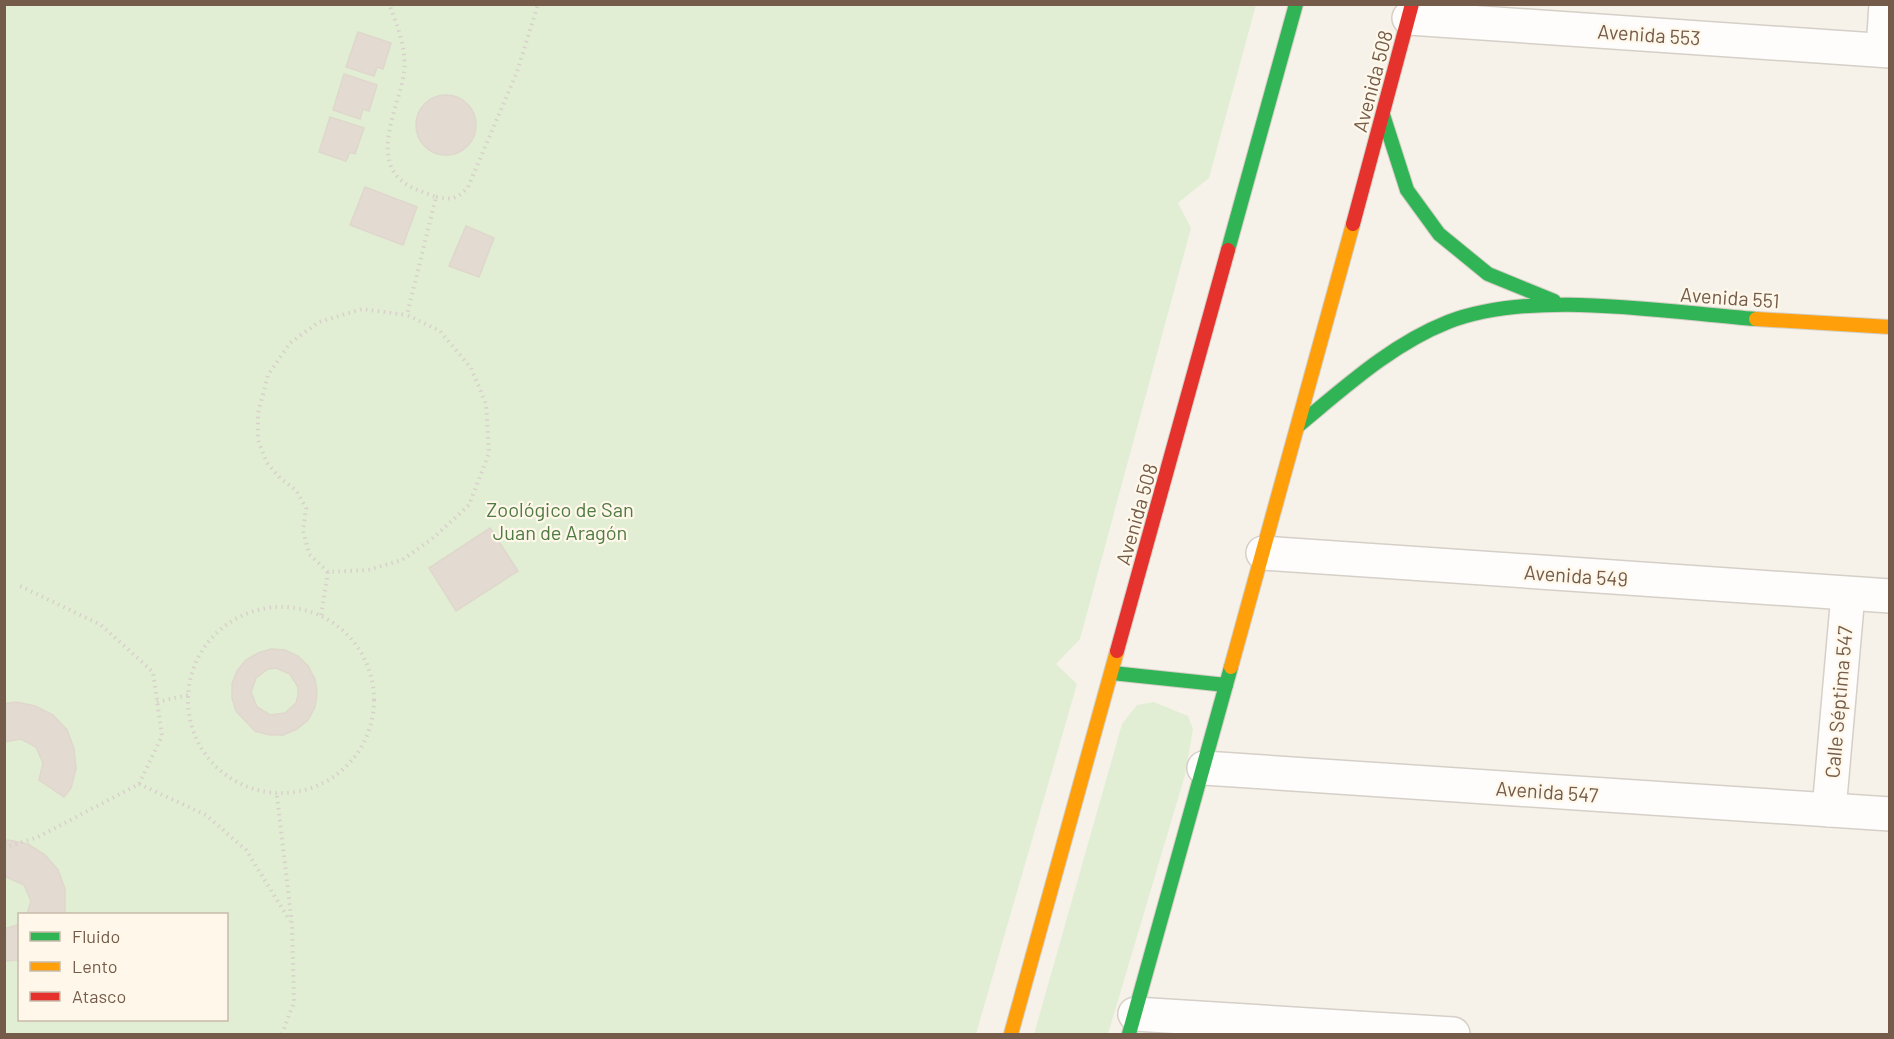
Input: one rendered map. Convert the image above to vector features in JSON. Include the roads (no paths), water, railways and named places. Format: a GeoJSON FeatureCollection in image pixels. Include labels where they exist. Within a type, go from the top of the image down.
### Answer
{"type":"FeatureCollection","features":[{"type":"Feature","properties":{"kind":"street","name":"Avenida 508"},"geometry":{"type":"LineString","coordinates":[[1011,1035],[1296,4]]}},
{"type":"Feature","properties":{"kind":"street"},"geometry":{"type":"LineString","coordinates":[[1886,4],[1886,50]]}},
{"type":"Feature","properties":{"kind":"street","name":"Avenida 508"},"geometry":{"type":"LineString","coordinates":[[1132,1024],[1299,424],[1410,11]]}},
{"type":"Feature","properties":{"kind":"street","name":"Avenida 553"},"geometry":{"type":"LineString","coordinates":[[1410,11],[1886,50]]}},
{"type":"Feature","properties":{"kind":"street","name":"Avenida 551"},"geometry":{"type":"LineString","coordinates":[[1383,115],[1407,190],[1439,234],[1488,274],[1567,306]]}},
{"type":"Feature","properties":{"kind":"street","name":"Avenida 551"},"geometry":{"type":"LineString","coordinates":[[1299,424],[1361,372],[1410,342],[1451,322],[1511,308],[1567,306],[1890,327]]}},
{"type":"Feature","properties":{"kind":"street","name":"Avenida 549"},"geometry":{"type":"LineString","coordinates":[[1263,554],[1890,596]]}},
{"type":"Feature","properties":{"kind":"street","name":"Calle Séptima 547"},"geometry":{"type":"LineString","coordinates":[[1828,810],[1848,594]]}},
{"type":"Feature","properties":{"kind":"street"},"geometry":{"type":"LineString","coordinates":[[1112,673],[1226,685]]}},
{"type":"Feature","properties":{"kind":"street","name":"Avenida 547"},"geometry":{"type":"LineString","coordinates":[[1204,768],[1890,814]]}},
{"type":"Feature","properties":{"kind":"street"},"geometry":{"type":"LineString","coordinates":[[1132,1024],[1453,1035]]}},
{"type":"Feature","properties":{"kind":"park label","name":"Zoológico de San Juan de Aragón"},"geometry":{"type":"Point","coordinates":[560,520]}}]}
